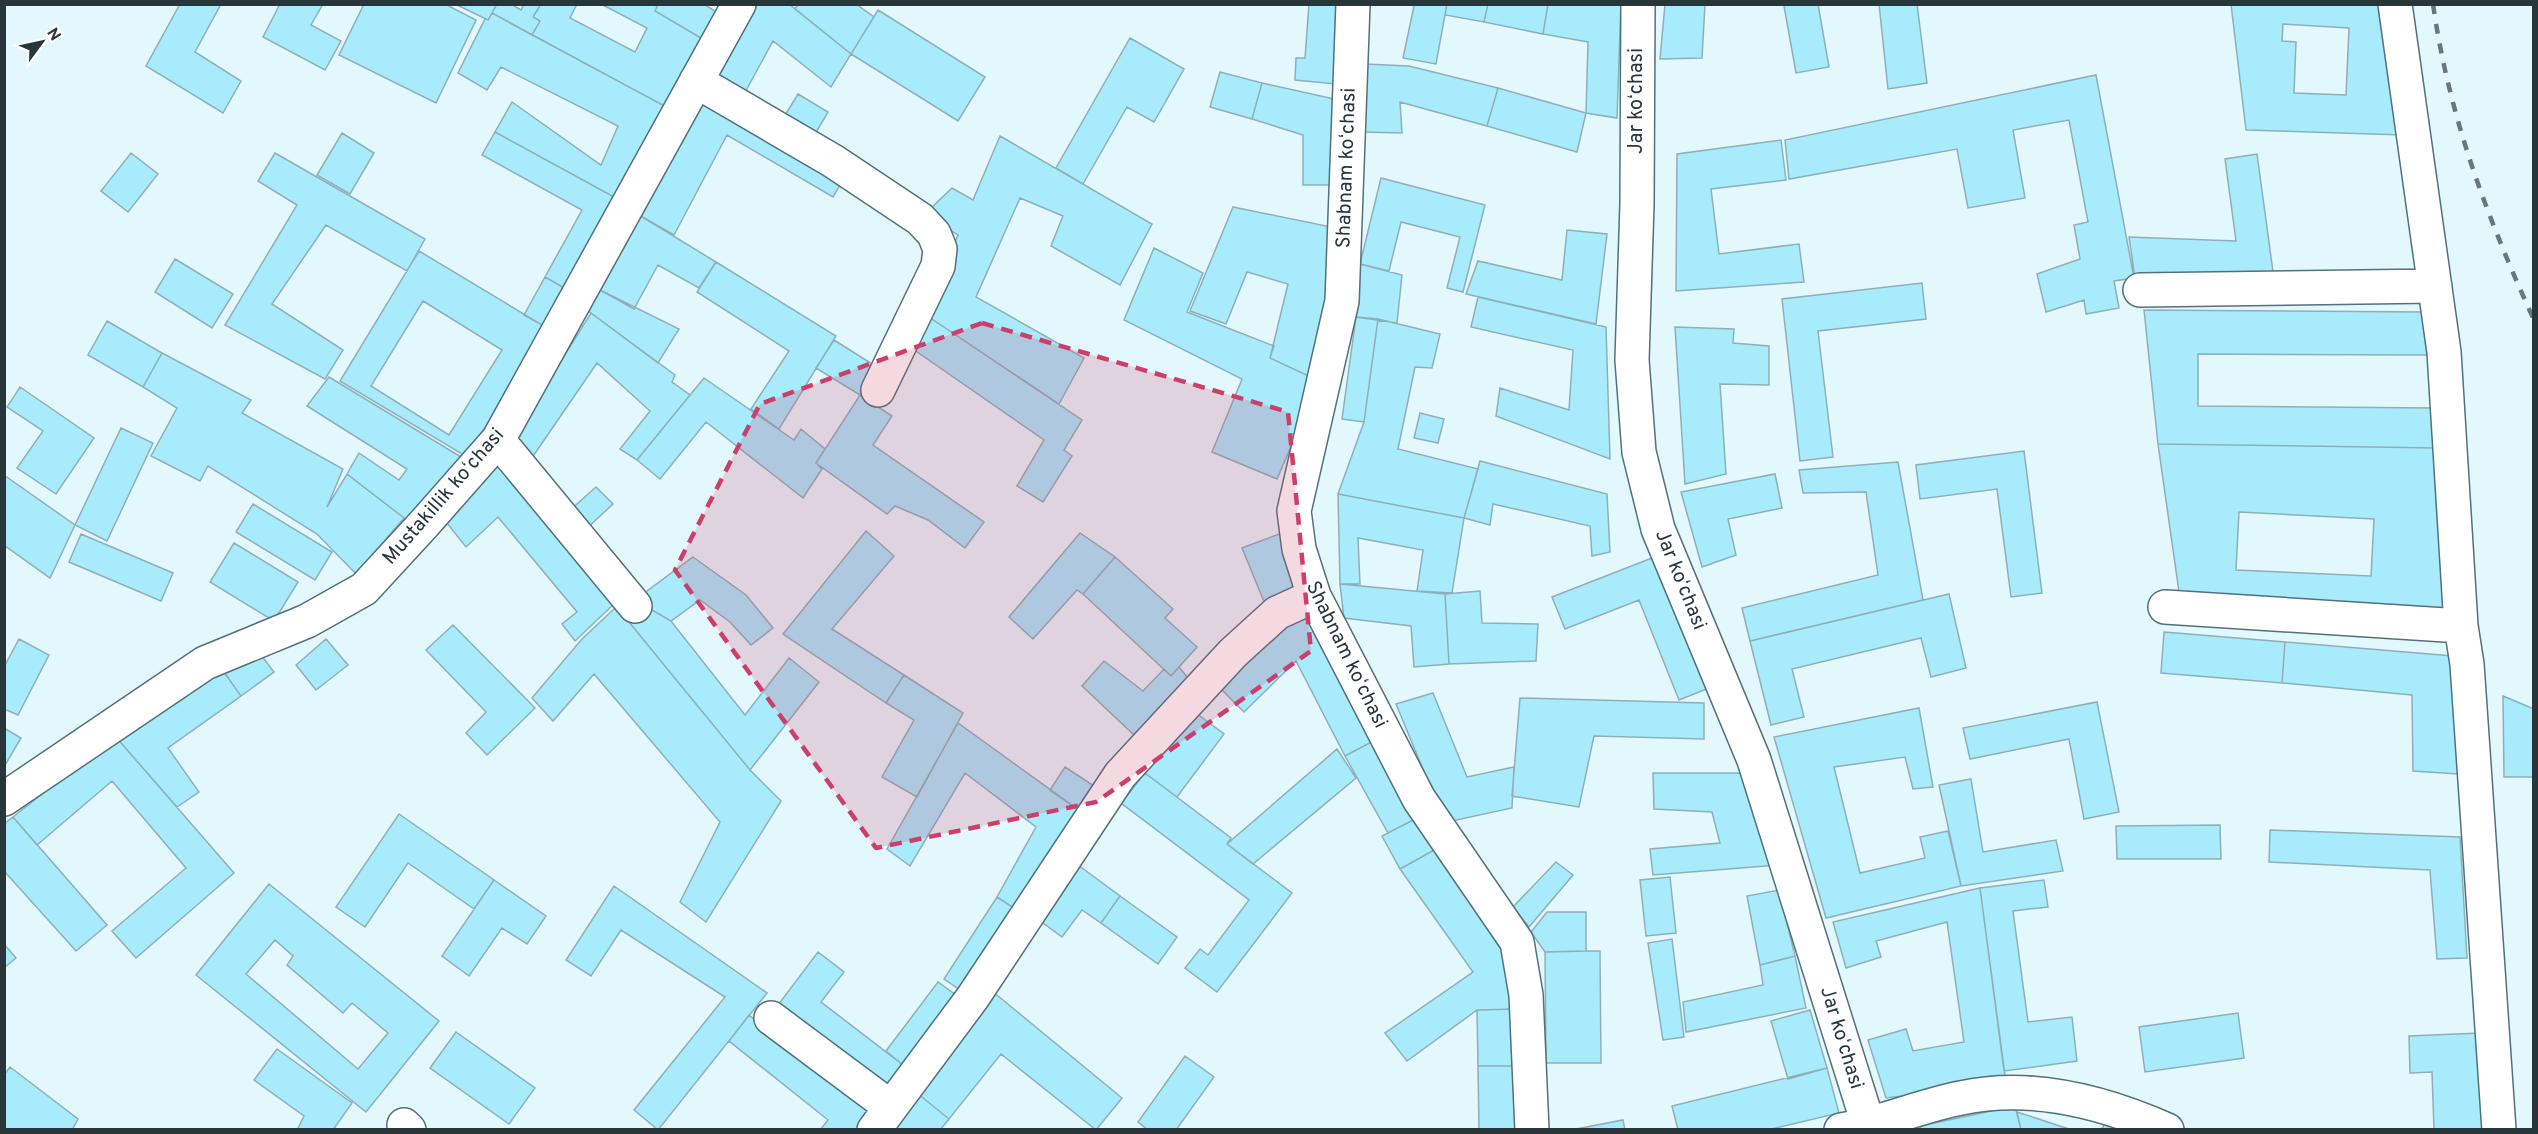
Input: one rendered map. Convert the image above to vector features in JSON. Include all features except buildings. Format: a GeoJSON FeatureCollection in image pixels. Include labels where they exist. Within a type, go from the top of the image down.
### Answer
{"type":"FeatureCollection","features":[{"type":"Feature","properties":{"kind":"street","name":"Mustakillik koʻchasi"},"geometry":{"type":"LineString","coordinates":[[4,799],[205,663],[307,621],[363,590],[498,440],[739,4]]}},
{"type":"Feature","properties":{"kind":"street","name":"Shabnam koʻchasi"},"geometry":{"type":"LineString","coordinates":[[1353,4],[1342,301],[1294,511],[1299,549],[1314,596],[1419,799],[1517,942],[1526,995],[1532,1130]]}},
{"type":"Feature","properties":{"kind":"street","name":"Jar koʻchasi"},"geometry":{"type":"LineString","coordinates":[[1638,4],[1637,204],[1632,360],[1639,452],[1658,529],[1754,760],[1860,1128]]}},
{"type":"Feature","properties":{"kind":"street"},"geometry":{"type":"LineString","coordinates":[[2395,4],[2444,351],[2461,626],[2467,664],[2499,1130]]}},
{"type":"Feature","properties":{"kind":"street"},"geometry":{"type":"LineString","coordinates":[[696,81],[833,160],[920,219],[934,234],[940,249],[938,266],[878,390]]}},
{"type":"Feature","properties":{"kind":"street"},"geometry":{"type":"LineString","coordinates":[[2140,290],[2435,286]]}},
{"type":"Feature","properties":{"kind":"street"},"geometry":{"type":"LineString","coordinates":[[498,440],[635,606]]}},
{"type":"Feature","properties":{"kind":"street"},"geometry":{"type":"LineString","coordinates":[[771,1018],[881,1118],[973,997],[1120,775],[1233,653],[1277,613],[1314,596]]}},
{"type":"Feature","properties":{"kind":"street"},"geometry":{"type":"LineString","coordinates":[[2165,607],[2461,626]]}},
{"type":"Feature","properties":{"kind":"street"},"geometry":{"type":"LineString","coordinates":[[1860,1128],[1961,1098],[2009,1092],[2064,1097],[2139,1118],[2167,1130]]}},
{"type":"Feature","properties":{"kind":"highlighted area"},"geometry":{"type":"Polygon","coordinates":[[[982,323],[1288,412],[1311,651],[1096,802],[876,848],[675,570],[760,404],[982,323]]]}},
{"type":"Feature","properties":{"kind":"railway"},"geometry":{"type":"LineString","coordinates":[[2433,4],[2449,87],[2472,166],[2501,243],[2534,320]]}}]}
